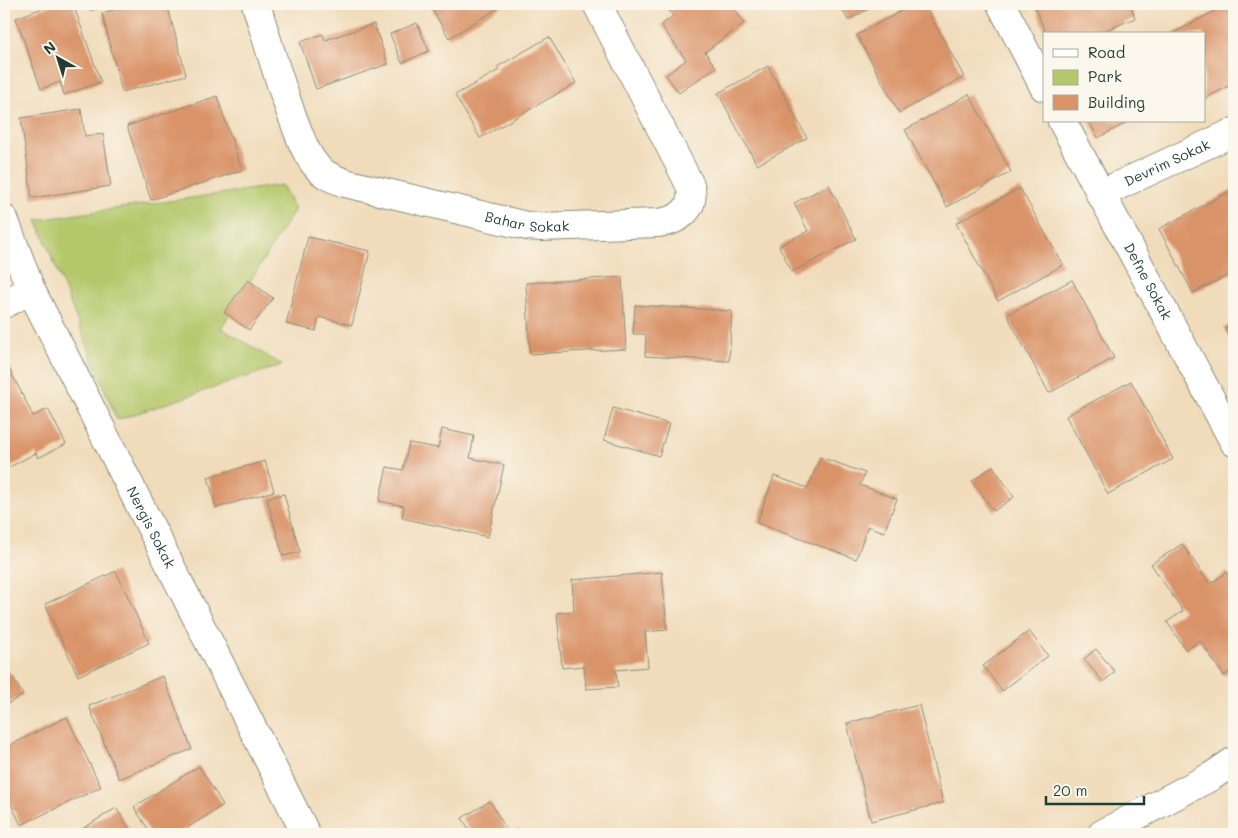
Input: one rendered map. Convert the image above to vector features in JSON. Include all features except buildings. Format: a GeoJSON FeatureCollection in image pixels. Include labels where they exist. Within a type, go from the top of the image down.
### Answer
{"type":"FeatureCollection","features":[{"type":"Feature","properties":{"kind":"street","name":"Bahar Sokak"},"geometry":{"type":"LineString","coordinates":[[256,4],[284,96],[301,140],[312,161],[323,173],[330,177],[345,183],[527,226],[658,223],[671,221],[683,214],[690,206],[692,196],[690,185],[597,4]]}},
{"type":"Feature","properties":{"kind":"street"},"geometry":{"type":"LineString","coordinates":[[1001,4],[1043,85]]}},
{"type":"Feature","properties":{"kind":"street","name":"Defne Sokak"},"geometry":{"type":"LineString","coordinates":[[1063,122],[1234,442]]}},
{"type":"Feature","properties":{"kind":"street","name":"Devrim Sokak"},"geometry":{"type":"LineString","coordinates":[[1100,194],[1234,132]]}},
{"type":"Feature","properties":{"kind":"street","name":"Nergis Sokak"},"geometry":{"type":"LineString","coordinates":[[4,219],[31,290],[306,834]]}},
{"type":"Feature","properties":{"kind":"street"},"geometry":{"type":"LineString","coordinates":[[4,304],[31,290]]}},
{"type":"Feature","properties":{"kind":"street"},"geometry":{"type":"LineString","coordinates":[[1102,834],[1139,825],[1234,761]]}},
{"type":"Feature","properties":{"kind":"green space"},"geometry":{"type":"Polygon","coordinates":[[[282,185],[295,209],[221,328],[282,365],[117,420],[37,220],[282,185]]]}}]}
